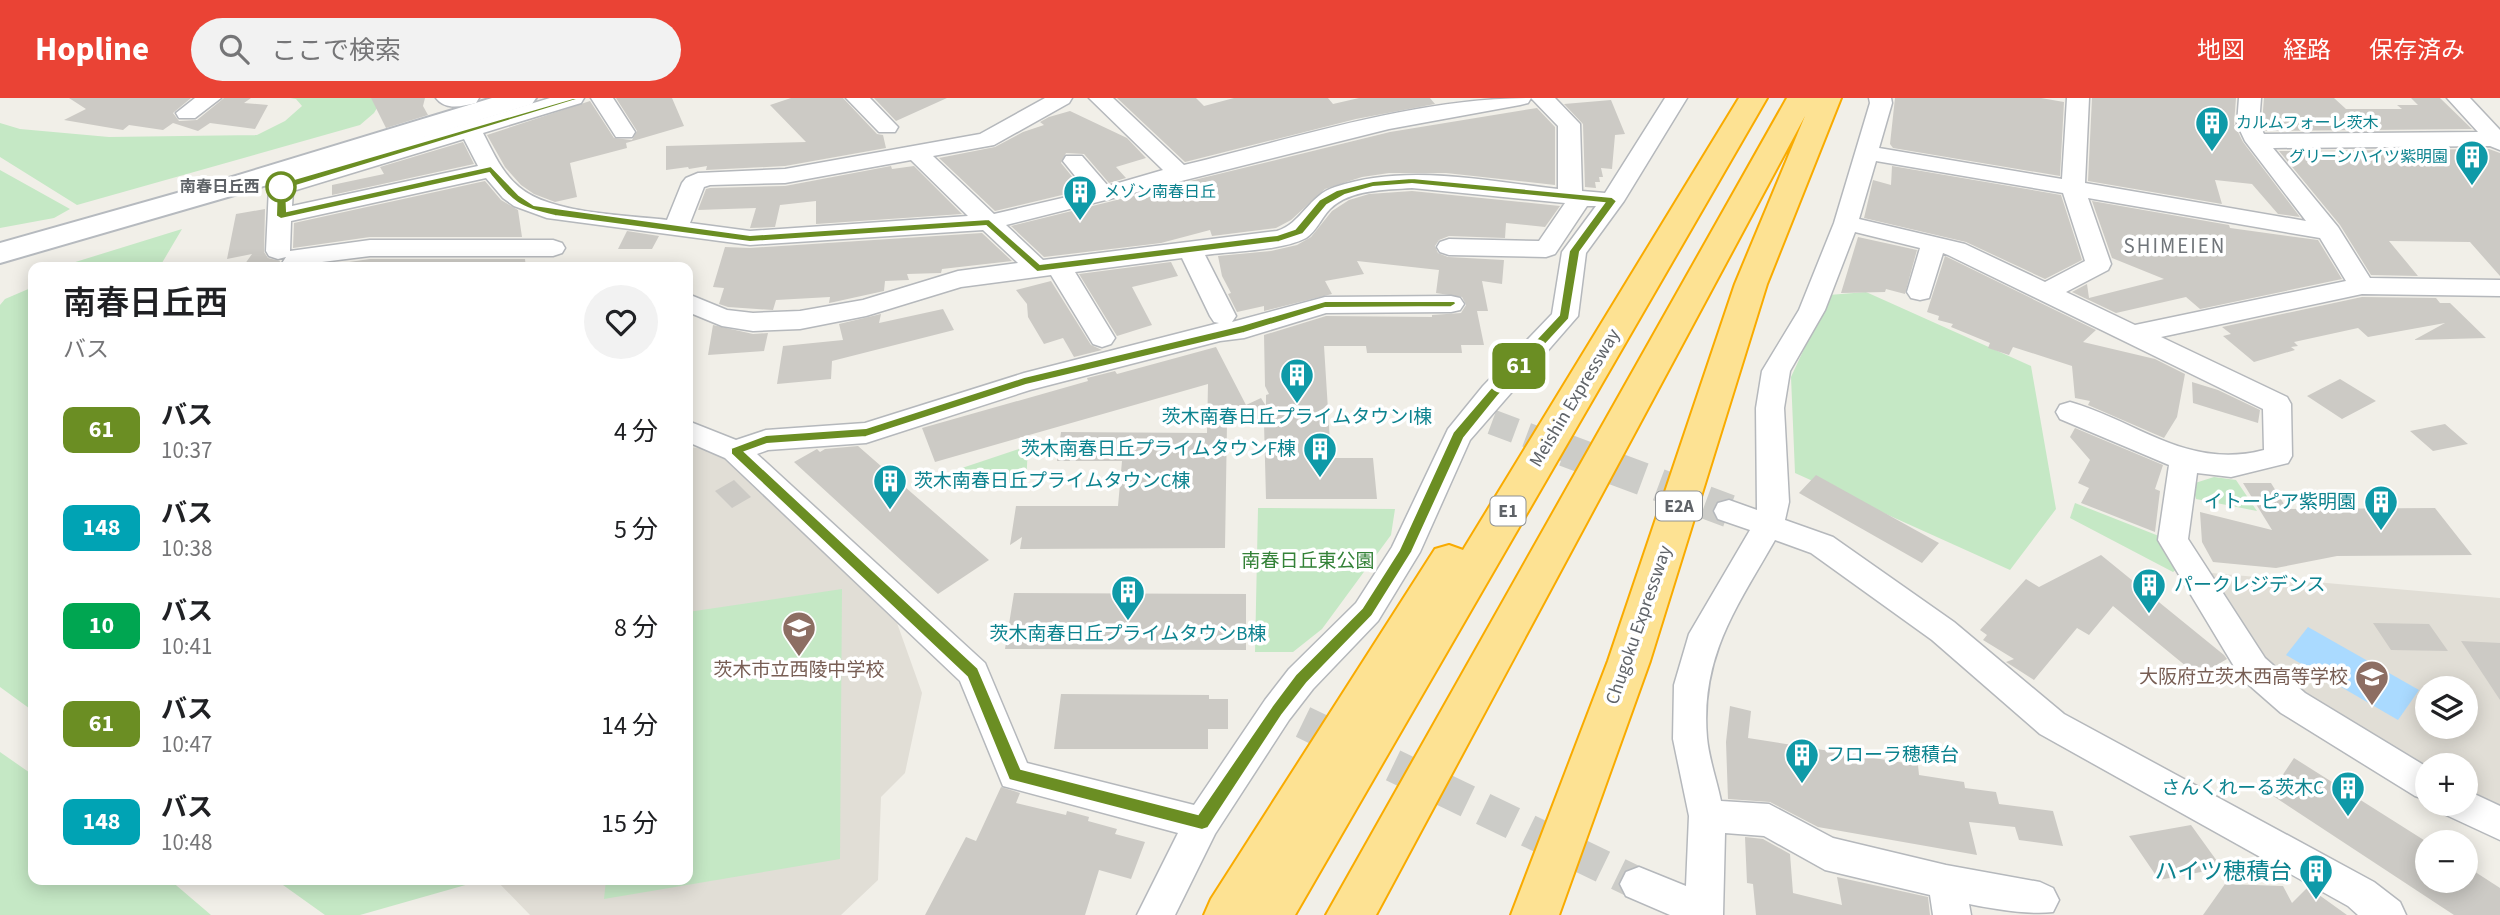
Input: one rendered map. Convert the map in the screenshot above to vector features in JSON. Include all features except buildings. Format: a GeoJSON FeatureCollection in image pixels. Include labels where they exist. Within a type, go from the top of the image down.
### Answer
{"type":"FeatureCollection","features":[{"type":"Feature","properties":{"kind":"highway","name":"Meishin Expressway"},"geometry":{"type":"LineString","coordinates":[[1268,915],[1753,98]]}},
{"type":"Feature","properties":{"kind":"highway"},"geometry":{"type":"LineString","coordinates":[[1350,915],[1801,98]]}},
{"type":"Feature","properties":{"kind":"highway","name":"Chugoku Expressway"},"geometry":{"type":"LineString","coordinates":[[1535,915],[1629,661],[1751,284],[1828,98]]}},
{"type":"Feature","properties":{"kind":"highway"},"geometry":{"type":"LineString","coordinates":[[1228,915],[1473,521],[1641,286]]}},
{"type":"Feature","properties":{"kind":"main road"},"geometry":{"type":"LineString","coordinates":[[3,252],[220,190],[522,98]]}},
{"type":"Feature","properties":{"kind":"street"},"geometry":{"type":"LineString","coordinates":[[447,98],[454,101],[468,98]]}},
{"type":"Feature","properties":{"kind":"street"},"geometry":{"type":"LineString","coordinates":[[602,98],[624,132]]}},
{"type":"Feature","properties":{"kind":"street"},"geometry":{"type":"LineString","coordinates":[[857,98],[887,127]]}},
{"type":"Feature","properties":{"kind":"street"},"geometry":{"type":"LineString","coordinates":[[675,230],[694,183],[706,178],[785,176],[986,140],[1061,98]]}},
{"type":"Feature","properties":{"kind":"street"},"geometry":{"type":"LineString","coordinates":[[1100,98],[1179,173]]}},
{"type":"Feature","properties":{"kind":"street"},"geometry":{"type":"LineString","coordinates":[[471,128],[491,170],[515,198],[530,208],[675,230],[750,238],[989,222],[1389,122],[1520,98]]}},
{"type":"Feature","properties":{"kind":"street"},"geometry":{"type":"LineString","coordinates":[[1449,247],[1546,248],[1575,197],[1569,124],[1542,98]]}},
{"type":"Feature","properties":{"kind":"street"},"geometry":{"type":"LineString","coordinates":[[1156,915],[1202,823],[1290,716],[1301,679],[1367,612],[1405,552],[1458,436],[1484,419],[1493,393],[1565,316],[1574,251],[1612,201],[1675,104],[1676,98]]}},
{"type":"Feature","properties":{"kind":"street"},"geometry":{"type":"LineString","coordinates":[[1639,884],[1704,913],[1707,816],[1690,739],[1691,685],[1705,634],[1769,524],[1774,502],[1770,408],[1776,371],[1812,310],[1846,223],[1868,153],[1880,98]]}},
{"type":"Feature","properties":{"kind":"street"},"geometry":{"type":"LineString","coordinates":[[2046,292],[2099,264],[2073,189],[2078,98]]}},
{"type":"Feature","properties":{"kind":"street"},"geometry":{"type":"LineString","coordinates":[[2250,98],[2248,124],[2256,141],[2329,232],[2362,286]]}},
{"type":"Feature","properties":{"kind":"street"},"geometry":{"type":"LineString","coordinates":[[2458,98],[2499,141]]}},
{"type":"Feature","properties":{"kind":"street"},"geometry":{"type":"LineString","coordinates":[[555,213],[555,258],[482,247],[370,248],[284,259],[281,187],[560,100]]}},
{"type":"Feature","properties":{"kind":"street"},"geometry":{"type":"LineString","coordinates":[[2256,141],[2499,141]]}},
{"type":"Feature","properties":{"kind":"street"},"geometry":{"type":"LineString","coordinates":[[1868,153],[2329,232]]}},
{"type":"Feature","properties":{"kind":"street"},"geometry":{"type":"LineString","coordinates":[[917,154],[989,222],[1048,267],[1102,338]]}},
{"type":"Feature","properties":{"kind":"street"},"geometry":{"type":"LineString","coordinates":[[1074,161],[1102,195]]}},
{"type":"Feature","properties":{"kind":"street"},"geometry":{"type":"LineString","coordinates":[[281,216],[491,170]]}},
{"type":"Feature","properties":{"kind":"street"},"geometry":{"type":"LineString","coordinates":[[693,304],[722,318],[753,322],[800,320],[866,308],[958,279],[1279,238],[1299,232],[1323,202],[1341,192],[1373,184],[1412,181],[1612,201]]}},
{"type":"Feature","properties":{"kind":"street"},"geometry":{"type":"LineString","coordinates":[[1846,223],[1956,248],[2277,404],[2278,456],[2236,468],[2215,468],[2184,460],[2070,412]]}},
{"type":"Feature","properties":{"kind":"street"},"geometry":{"type":"LineString","coordinates":[[1920,292],[1933,244]]}},
{"type":"Feature","properties":{"kind":"street"},"geometry":{"type":"LineString","coordinates":[[471,262],[482,247]]}},
{"type":"Feature","properties":{"kind":"street"},"geometry":{"type":"LineString","coordinates":[[1190,250],[1223,316]]}},
{"type":"Feature","properties":{"kind":"street"},"geometry":{"type":"LineString","coordinates":[[2134,334],[2362,286],[2500,288]]}},
{"type":"Feature","properties":{"kind":"street"},"geometry":{"type":"LineString","coordinates":[[735,451],[766,440],[866,433],[1024,382],[1244,329],[1325,305],[1451,304]]}},
{"type":"Feature","properties":{"kind":"street"},"geometry":{"type":"LineString","coordinates":[[693,433],[735,451],[973,673],[1015,775],[1202,823]]}},
{"type":"Feature","properties":{"kind":"street"},"geometry":{"type":"LineString","coordinates":[[2184,460],[2173,540],[2253,668],[2293,703],[2415,778]]}},
{"type":"Feature","properties":{"kind":"street"},"geometry":{"type":"LineString","coordinates":[[1729,511],[1822,545],[1943,631],[2052,724],[2361,894],[2387,915]]}},
{"type":"Feature","properties":{"kind":"street"},"geometry":{"type":"LineString","coordinates":[[2478,813],[2500,824]]}},
{"type":"Feature","properties":{"kind":"street"},"geometry":{"type":"LineString","coordinates":[[1707,816],[1769,820],[1825,853],[1949,899],[2040,900]]}},
{"type":"Feature","properties":{"kind":"shaded area","name":"茨木市立西陵中学校"},"geometry":{"type":"Polygon","coordinates":[[[693,448],[706,449],[724,458],[897,623],[922,693],[905,773],[881,797],[878,880],[841,915],[530,915],[501,885],[693,885],[693,448]]]}},
{"type":"Feature","properties":{"kind":"shaded area","name":"大阪府立茨木西高等学校"},"geometry":{"type":"Polygon","coordinates":[[[2200,572],[2500,598],[2500,809],[2478,797],[2478,753],[2415,753],[2415,762],[2276,684],[2200,572]]]}},
{"type":"Feature","properties":{"kind":"green space"},"geometry":{"type":"Polygon","coordinates":[[[290,98],[383,98],[374,113],[360,125],[77,205],[0,157],[0,123],[20,129],[109,137],[257,135],[285,121],[302,106],[296,99],[290,98]]]}},
{"type":"Feature","properties":{"kind":"green space"},"geometry":{"type":"Polygon","coordinates":[[[0,170],[70,209],[54,218],[0,228],[0,170]]]}},
{"type":"Feature","properties":{"kind":"green space"},"geometry":{"type":"Polygon","coordinates":[[[182,229],[163,262],[75,262],[182,229]]]}},
{"type":"Feature","properties":{"kind":"green space"},"geometry":{"type":"Polygon","coordinates":[[[28,289],[28,707],[0,687],[0,305],[5,299],[28,289]]]}},
{"type":"Feature","properties":{"kind":"green space"},"geometry":{"type":"Polygon","coordinates":[[[1866,292],[2031,366],[2056,509],[2010,570],[1795,473],[1791,377],[1829,295],[1866,292]]]}},
{"type":"Feature","properties":{"kind":"green space"},"geometry":{"type":"Polygon","coordinates":[[[1028,446],[1026,485],[950,486],[950,472],[1028,446]]]}},
{"type":"Feature","properties":{"kind":"green space"},"geometry":{"type":"Polygon","coordinates":[[[2214,477],[2236,480],[2257,511],[2196,499],[2192,484],[2214,477]]]}},
{"type":"Feature","properties":{"kind":"green space"},"geometry":{"type":"Polygon","coordinates":[[[2075,503],[2164,538],[2177,569],[2173,572],[2070,518],[2075,503]]]}},
{"type":"Feature","properties":{"kind":"green space","name":"南春日丘東公園"},"geometry":{"type":"Polygon","coordinates":[[[1258,508],[1395,509],[1391,535],[1322,629],[1293,652],[1255,652],[1258,508]]]}},
{"type":"Feature","properties":{"kind":"green space"},"geometry":{"type":"Polygon","coordinates":[[[842,589],[840,859],[693,884],[693,611],[842,589]]]}},
{"type":"Feature","properties":{"kind":"green space"},"geometry":{"type":"Polygon","coordinates":[[[0,752],[28,772],[28,885],[176,885],[211,915],[0,915],[0,752]]]}},
{"type":"Feature","properties":{"kind":"green space"},"geometry":{"type":"Polygon","coordinates":[[[283,885],[465,885],[360,915],[325,915],[283,885]]]}},
{"type":"Feature","properties":{"kind":"green space"},"geometry":{"type":"Polygon","coordinates":[[[605,885],[687,885],[604,899],[605,885]]]}},
{"type":"Feature","properties":{"kind":"water"},"geometry":{"type":"Polygon","coordinates":[[[2308,627],[2415,688],[2415,696],[2398,720],[2286,655],[2308,627]]]}},
{"type":"Feature","properties":{"kind":"tunnel"},"geometry":{"type":"LineString","coordinates":[[1492,422],[1570,451]]}},
{"type":"Feature","properties":{"kind":"tunnel"},"geometry":{"type":"LineString","coordinates":[[1565,450],[1729,511]]}},
{"type":"Feature","properties":{"kind":"tunnel"},"geometry":{"type":"LineString","coordinates":[[1303,722],[1639,884]]}},
{"type":"Feature","properties":{"kind":"bus line","name":"61"},"geometry":{"type":"LineString","coordinates":[[573,98],[281,187],[281,216],[491,170],[515,198],[530,208],[675,230],[750,238],[989,222],[1037,268],[1279,238],[1299,232],[1323,202],[1341,192],[1373,184],[1412,181],[1612,201],[1574,251],[1565,316],[1493,393],[1458,436],[1405,552],[1367,612],[1301,679],[1277,710],[1202,823],[1015,775],[973,673],[735,451],[766,440],[866,433],[1024,382],[1220,332],[1244,329],[1325,305],[1451,304]]}},
{"type":"Feature","properties":{"kind":"place","name":"カルムフォーレ茨木"},"geometry":{"type":"Point","coordinates":[2212,153]}},
{"type":"Feature","properties":{"kind":"place","name":"南春日丘西"},"geometry":{"type":"Point","coordinates":[281,187]}},
{"type":"Feature","properties":{"kind":"place","name":"グリーンハイツ紫明園"},"geometry":{"type":"Point","coordinates":[2472,187]}},
{"type":"Feature","properties":{"kind":"place","name":"メゾン南春日丘"},"geometry":{"type":"Point","coordinates":[1080,222]}},
{"type":"Feature","properties":{"kind":"place","name":"茨木南春日丘プライムタウンI棟"},"geometry":{"type":"Point","coordinates":[1297,405]}},
{"type":"Feature","properties":{"kind":"place","name":"茨木南春日丘プライムタウンF棟"},"geometry":{"type":"Point","coordinates":[1320,479]}},
{"type":"Feature","properties":{"kind":"place","name":"茨木南春日丘プライムタウンC棟"},"geometry":{"type":"Point","coordinates":[890,511]}},
{"type":"Feature","properties":{"kind":"place","name":"イトーピア紫明園"},"geometry":{"type":"Point","coordinates":[2381,532]}},
{"type":"Feature","properties":{"kind":"place","name":"パークレジデンス"},"geometry":{"type":"Point","coordinates":[2149,615]}},
{"type":"Feature","properties":{"kind":"place","name":"茨木南春日丘プライムタウンB棟"},"geometry":{"type":"Point","coordinates":[1128,622]}},
{"type":"Feature","properties":{"kind":"place","name":"茨木市立西陵中学校"},"geometry":{"type":"Point","coordinates":[799,658]}},
{"type":"Feature","properties":{"kind":"place","name":"大阪府立茨木西高等学校"},"geometry":{"type":"Point","coordinates":[2372,707]}},
{"type":"Feature","properties":{"kind":"place","name":"フローラ穂積台"},"geometry":{"type":"Point","coordinates":[1802,785]}},
{"type":"Feature","properties":{"kind":"place","name":"さんくれーる茨木C"},"geometry":{"type":"Point","coordinates":[2348,818]}},
{"type":"Feature","properties":{"kind":"place","name":"ハイツ穂積台"},"geometry":{"type":"Point","coordinates":[2316,901]}},
{"type":"Feature","properties":{"kind":"district","name":"SHIMEIEN"},"geometry":{"type":"Point","coordinates":[2175,246]}}]}
